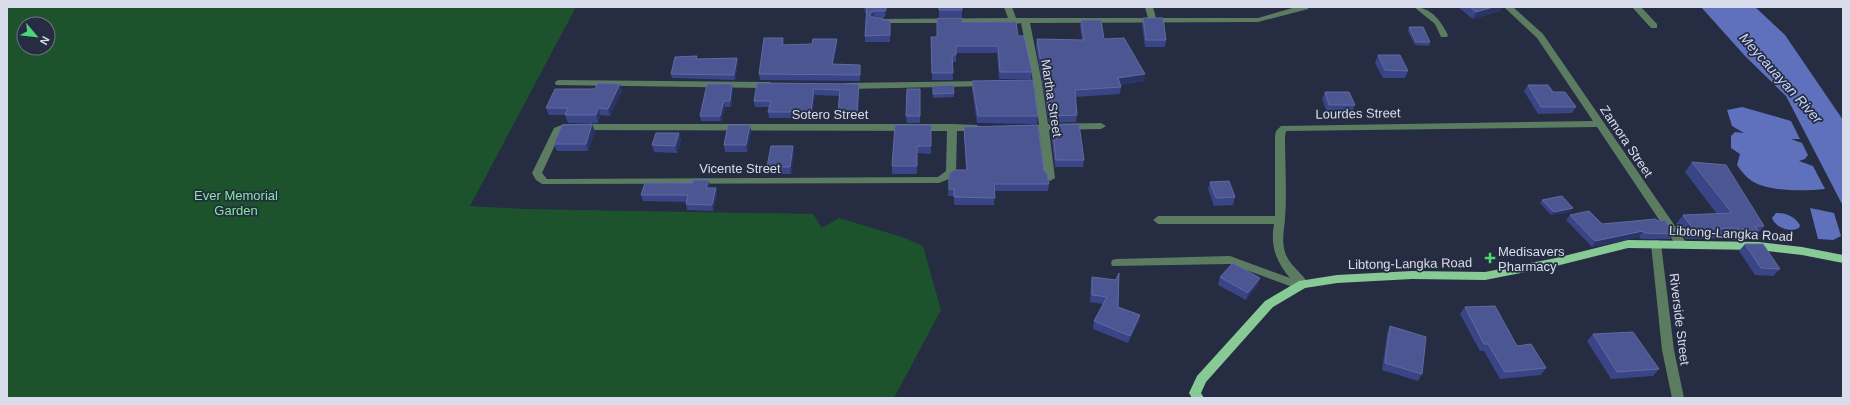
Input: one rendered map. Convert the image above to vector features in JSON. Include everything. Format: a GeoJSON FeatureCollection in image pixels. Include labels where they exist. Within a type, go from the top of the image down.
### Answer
{"type":"FeatureCollection","features":[{"type":"Feature","properties":{"kind":"main road","name":"Libtong-Langka Road"},"geometry":{"type":"LineString","coordinates":[[1198,398],[1195,393],[1201,378],[1269,304],[1301,284],[1337,279],[1412,275],[1485,276],[1556,262],[1628,244],[1758,246],[1802,250],[1843,259]]}},
{"type":"Feature","properties":{"kind":"street"},"geometry":{"type":"LineString","coordinates":[[1008,7],[1013,22]]}},
{"type":"Feature","properties":{"kind":"street"},"geometry":{"type":"LineString","coordinates":[[1149,7],[1153,21]]}},
{"type":"Feature","properties":{"kind":"street"},"geometry":{"type":"LineString","coordinates":[[875,21],[1013,22],[1258,20],[1305,7]]}},
{"type":"Feature","properties":{"kind":"street"},"geometry":{"type":"LineString","coordinates":[[1418,7],[1438,23],[1444,35]]}},
{"type":"Feature","properties":{"kind":"street","name":"Zamora Street"},"geometry":{"type":"LineString","coordinates":[[1508,7],[1540,36],[1682,245]]}},
{"type":"Feature","properties":{"kind":"street"},"geometry":{"type":"LineString","coordinates":[[1636,7],[1654,26]]}},
{"type":"Feature","properties":{"kind":"street","name":"Martha Street"},"geometry":{"type":"LineString","coordinates":[[1025,21],[1038,83],[1050,178]]}},
{"type":"Feature","properties":{"kind":"street"},"geometry":{"type":"LineString","coordinates":[[559,83],[781,85]]}},
{"type":"Feature","properties":{"kind":"street"},"geometry":{"type":"LineString","coordinates":[[1007,84],[1038,83]]}},
{"type":"Feature","properties":{"kind":"street"},"geometry":{"type":"LineString","coordinates":[[836,86],[992,84]]}},
{"type":"Feature","properties":{"kind":"street","name":"Lourdes Street"},"geometry":{"type":"LineString","coordinates":[[1301,284],[1283,262],[1276,233],[1280,220],[1280,136],[1281,131],[1284,128],[1599,124]]}},
{"type":"Feature","properties":{"kind":"street"},"geometry":{"type":"LineString","coordinates":[[1013,128],[1101,126]]}},
{"type":"Feature","properties":{"kind":"street","name":"Sotero Street"},"geometry":{"type":"LineString","coordinates":[[560,128],[990,128]]}},
{"type":"Feature","properties":{"kind":"street","name":"Vicente Street"},"geometry":{"type":"LineString","coordinates":[[560,128],[557,130],[537,173],[539,178],[545,182],[939,180],[952,172],[952,128]]}},
{"type":"Feature","properties":{"kind":"street"},"geometry":{"type":"LineString","coordinates":[[1158,220],[1280,220]]}},
{"type":"Feature","properties":{"kind":"street","name":"Riverside Street"},"geometry":{"type":"LineString","coordinates":[[1656,244],[1668,350],[1678,398]]}},
{"type":"Feature","properties":{"kind":"street"},"geometry":{"type":"LineString","coordinates":[[1116,262],[1230,260],[1301,284]]}},
{"type":"Feature","properties":{"kind":"green space","name":"Ever Memorial Garden"},"geometry":{"type":"Polygon","coordinates":[[[7,7],[576,7],[470,206],[525,209],[813,214],[822,228],[839,218],[902,237],[923,246],[941,310],[894,398],[7,398],[7,7]]]}},
{"type":"Feature","properties":{"kind":"water","name":"Meycauayan River"},"geometry":{"type":"Polygon","coordinates":[[[1701,7],[1755,7],[1785,35],[1843,120],[1843,206],[1786,96],[1745,56],[1701,7]]]}},
{"type":"Feature","properties":{"kind":"water"},"geometry":{"type":"Polygon","coordinates":[[[1742,107],[1791,121],[1800,139],[1791,139],[1802,143],[1808,155],[1805,159],[1799,161],[1813,166],[1825,189],[1777,189],[1759,185],[1746,176],[1737,165],[1740,154],[1731,148],[1731,136],[1735,132],[1744,133],[1732,126],[1727,110],[1742,107]]]}},
{"type":"Feature","properties":{"kind":"water"},"geometry":{"type":"Polygon","coordinates":[[[1810,208],[1834,213],[1841,236],[1833,240],[1818,239],[1810,208]]]}},
{"type":"Feature","properties":{"kind":"water"},"geometry":{"type":"Polygon","coordinates":[[[1776,213],[1786,214],[1792,217],[1800,225],[1799,228],[1788,230],[1780,227],[1772,218],[1776,213]]]}},
{"type":"Feature","properties":{"kind":"building"},"geometry":{"type":"Polygon","coordinates":[[[867,7],[886,7],[885,11],[874,11],[869,15],[875,18],[883,18],[882,20],[890,20],[890,35],[865,36],[867,7]]]}},
{"type":"Feature","properties":{"kind":"building"},"geometry":{"type":"Polygon","coordinates":[[[939,7],[962,7],[962,10],[939,10],[939,7]]]}},
{"type":"Feature","properties":{"kind":"building"},"geometry":{"type":"Polygon","coordinates":[[[1470,7],[1493,7],[1476,12],[1470,7]]]}},
{"type":"Feature","properties":{"kind":"building"},"geometry":{"type":"Polygon","coordinates":[[[962,18],[962,22],[1016,22],[1018,36],[1024,36],[1032,72],[1000,72],[998,46],[956,46],[956,55],[952,55],[953,73],[932,73],[931,37],[937,37],[937,19],[962,18]]]}},
{"type":"Feature","properties":{"kind":"building"},"geometry":{"type":"Polygon","coordinates":[[[1143,18],[1163,18],[1166,40],[1146,40],[1143,18]]]}},
{"type":"Feature","properties":{"kind":"building"},"geometry":{"type":"Polygon","coordinates":[[[1081,20],[1101,20],[1104,39],[1124,38],[1145,74],[1118,78],[1121,87],[1075,90],[1077,115],[1050,116],[1037,39],[1084,40],[1081,20]]]}},
{"type":"Feature","properties":{"kind":"building"},"geometry":{"type":"Polygon","coordinates":[[[1409,27],[1423,27],[1430,42],[1416,42],[1409,27]]]}},
{"type":"Feature","properties":{"kind":"building"},"geometry":{"type":"Polygon","coordinates":[[[764,38],[783,38],[782,45],[812,44],[813,39],[837,39],[832,64],[860,65],[860,75],[759,74],[764,38]]]}},
{"type":"Feature","properties":{"kind":"building"},"geometry":{"type":"Polygon","coordinates":[[[1378,55],[1400,55],[1408,71],[1385,70],[1378,55]]]}},
{"type":"Feature","properties":{"kind":"building"},"geometry":{"type":"Polygon","coordinates":[[[697,56],[696,59],[737,58],[734,75],[671,74],[675,57],[697,56]]]}},
{"type":"Feature","properties":{"kind":"building"},"geometry":{"type":"Polygon","coordinates":[[[1033,80],[1038,116],[978,116],[972,81],[1033,80]]]}},
{"type":"Feature","properties":{"kind":"building"},"geometry":{"type":"Polygon","coordinates":[[[598,83],[620,84],[608,109],[598,108],[596,115],[565,115],[568,108],[546,108],[555,89],[595,89],[598,83]]]}},
{"type":"Feature","properties":{"kind":"building"},"geometry":{"type":"Polygon","coordinates":[[[757,83],[859,84],[857,112],[838,112],[840,90],[814,89],[811,111],[768,112],[771,101],[754,101],[757,83]]]}},
{"type":"Feature","properties":{"kind":"building"},"geometry":{"type":"Polygon","coordinates":[[[707,84],[732,84],[730,101],[724,101],[720,116],[700,116],[707,84]]]}},
{"type":"Feature","properties":{"kind":"building"},"geometry":{"type":"Polygon","coordinates":[[[953,85],[954,93],[933,94],[933,86],[953,85]]]}},
{"type":"Feature","properties":{"kind":"building"},"geometry":{"type":"Polygon","coordinates":[[[1528,85],[1548,85],[1553,92],[1565,92],[1576,107],[1541,107],[1528,85]]]}},
{"type":"Feature","properties":{"kind":"building"},"geometry":{"type":"Polygon","coordinates":[[[907,89],[920,89],[920,116],[906,116],[907,89]]]}},
{"type":"Feature","properties":{"kind":"building"},"geometry":{"type":"Polygon","coordinates":[[[1325,92],[1349,92],[1355,105],[1329,105],[1325,92]]]}},
{"type":"Feature","properties":{"kind":"building"},"geometry":{"type":"Polygon","coordinates":[[[592,124],[586,144],[554,144],[562,125],[592,124]]]}},
{"type":"Feature","properties":{"kind":"building"},"geometry":{"type":"Polygon","coordinates":[[[1079,124],[1084,160],[1056,160],[1052,125],[1079,124]]]}},
{"type":"Feature","properties":{"kind":"building"},"geometry":{"type":"Polygon","coordinates":[[[728,125],[750,125],[746,145],[724,145],[728,125]]]}},
{"type":"Feature","properties":{"kind":"building"},"geometry":{"type":"Polygon","coordinates":[[[895,125],[931,125],[931,146],[917,146],[917,166],[892,166],[895,125]]]}},
{"type":"Feature","properties":{"kind":"building"},"geometry":{"type":"Polygon","coordinates":[[[1038,125],[1044,171],[1047,173],[1049,184],[994,184],[995,198],[954,197],[954,189],[949,189],[949,174],[954,170],[967,170],[964,127],[1038,125]]]}},
{"type":"Feature","properties":{"kind":"building"},"geometry":{"type":"Polygon","coordinates":[[[656,133],[679,133],[675,146],[652,145],[656,133]]]}},
{"type":"Feature","properties":{"kind":"building"},"geometry":{"type":"Polygon","coordinates":[[[771,146],[793,146],[790,167],[767,167],[771,146]]]}},
{"type":"Feature","properties":{"kind":"building"},"geometry":{"type":"Polygon","coordinates":[[[1692,162],[1726,165],[1764,226],[1755,226],[1758,231],[1739,230],[1738,228],[1693,229],[1683,215],[1732,213],[1692,162]]]}},
{"type":"Feature","properties":{"kind":"building"},"geometry":{"type":"Polygon","coordinates":[[[693,180],[709,180],[706,188],[716,188],[712,205],[686,204],[688,195],[641,195],[645,183],[692,183],[693,180]]]}},
{"type":"Feature","properties":{"kind":"building"},"geometry":{"type":"Polygon","coordinates":[[[1229,181],[1235,197],[1216,198],[1210,182],[1229,181]]]}},
{"type":"Feature","properties":{"kind":"building"},"geometry":{"type":"Polygon","coordinates":[[[1562,196],[1573,208],[1554,212],[1542,200],[1562,196]]]}},
{"type":"Feature","properties":{"kind":"building"},"geometry":{"type":"Polygon","coordinates":[[[1589,211],[1602,224],[1656,219],[1657,221],[1665,220],[1674,234],[1644,233],[1643,231],[1595,241],[1570,215],[1589,211]]]}},
{"type":"Feature","properties":{"kind":"building"},"geometry":{"type":"Polygon","coordinates":[[[1745,244],[1763,244],[1780,269],[1761,268],[1745,244]]]}},
{"type":"Feature","properties":{"kind":"building"},"geometry":{"type":"Polygon","coordinates":[[[1233,263],[1260,278],[1248,293],[1220,277],[1233,263]]]}},
{"type":"Feature","properties":{"kind":"building"},"geometry":{"type":"Polygon","coordinates":[[[1119,273],[1118,307],[1140,315],[1130,336],[1094,321],[1107,297],[1092,295],[1092,277],[1116,280],[1119,273]]]}},
{"type":"Feature","properties":{"kind":"building"},"geometry":{"type":"Polygon","coordinates":[[[1495,306],[1517,346],[1531,344],[1546,368],[1505,372],[1488,344],[1484,344],[1465,307],[1495,306]]]}},
{"type":"Feature","properties":{"kind":"building"},"geometry":{"type":"Polygon","coordinates":[[[1390,326],[1426,337],[1422,374],[1385,363],[1390,326]]]}},
{"type":"Feature","properties":{"kind":"building"},"geometry":{"type":"Polygon","coordinates":[[[1633,332],[1659,369],[1617,372],[1593,334],[1633,332]]]}},
{"type":"Feature","properties":{"kind":"place","name":"Medisavers Pharmacy"},"geometry":{"type":"Point","coordinates":[1490,258]}}]}
